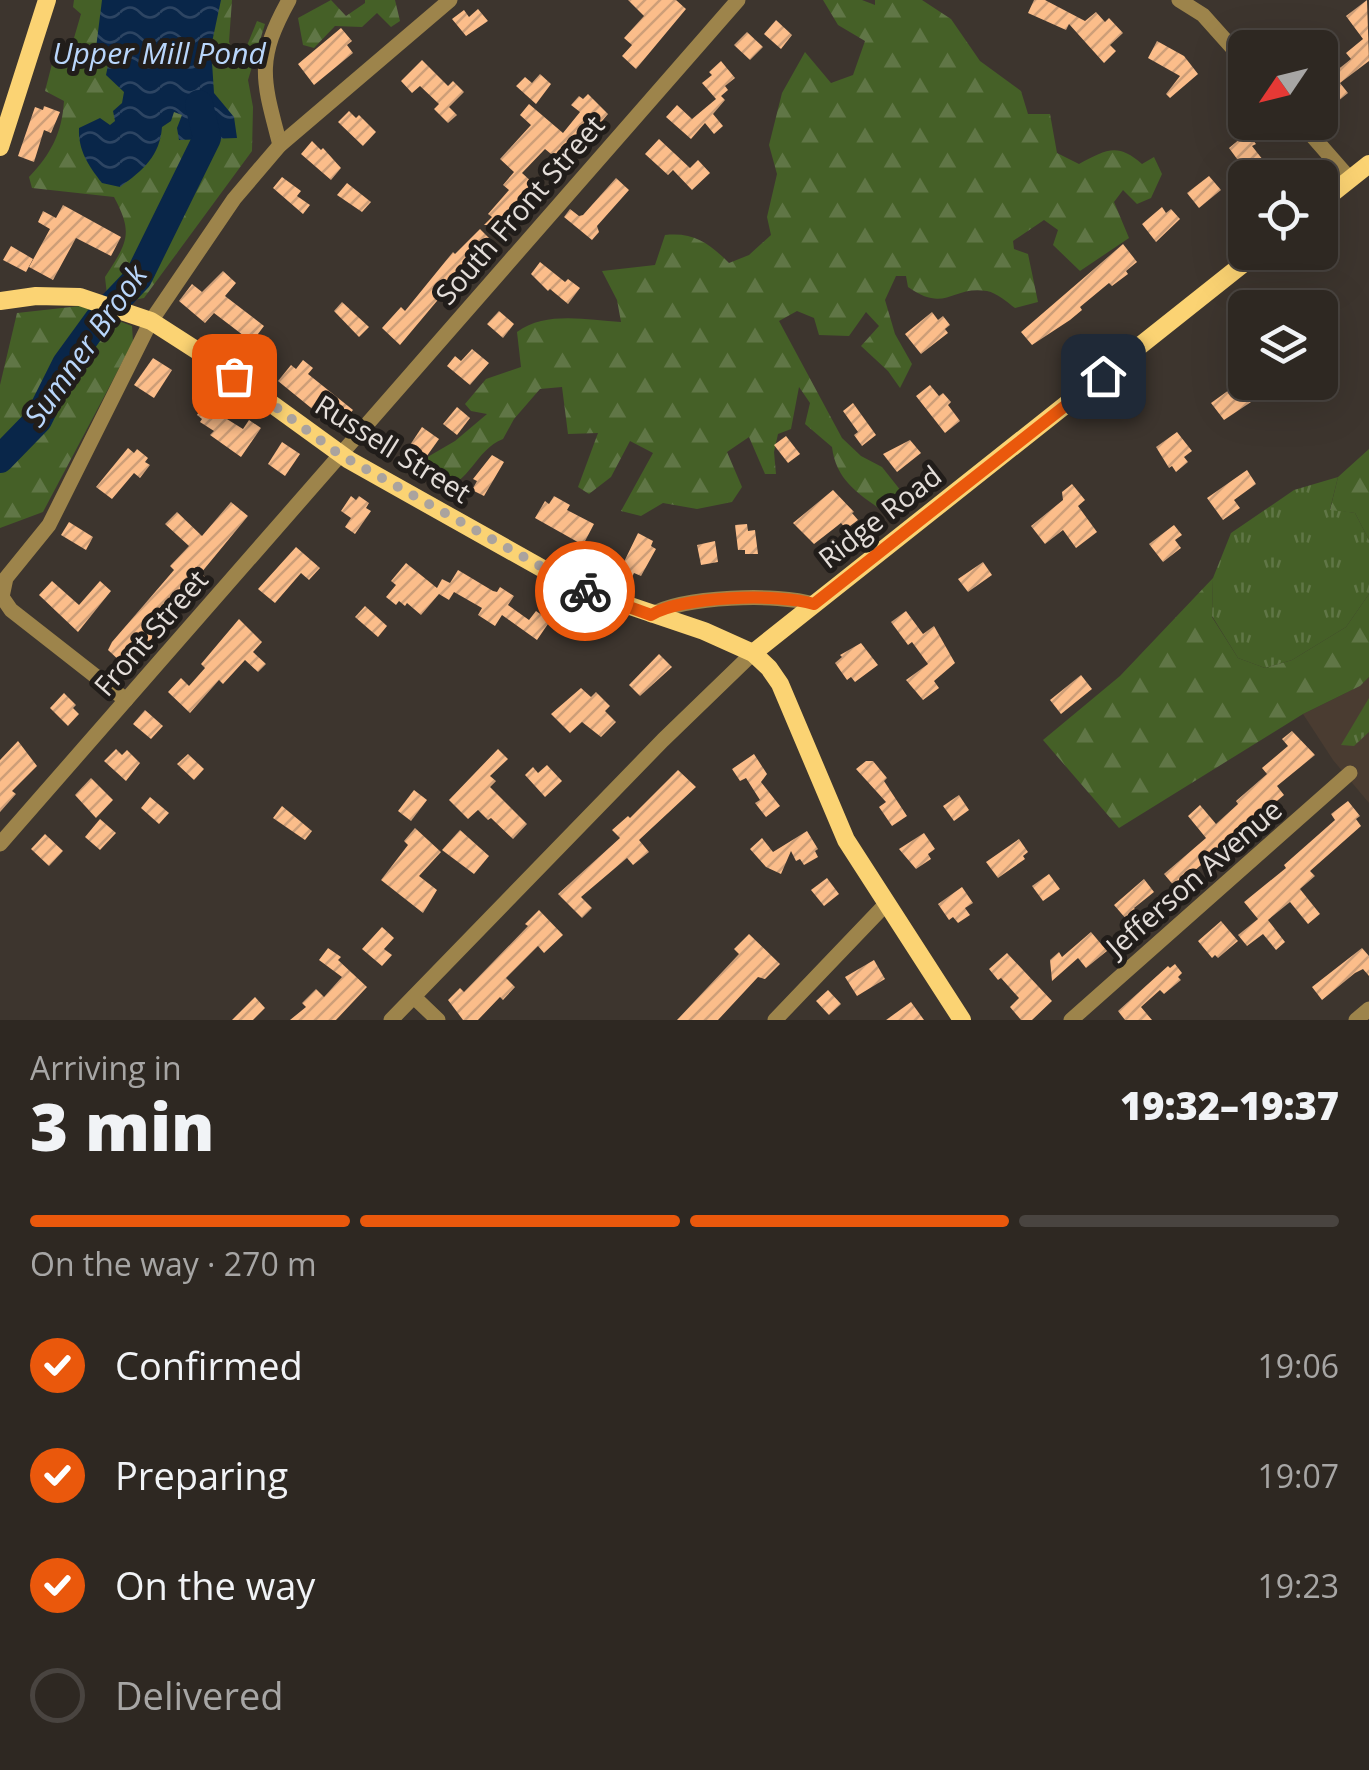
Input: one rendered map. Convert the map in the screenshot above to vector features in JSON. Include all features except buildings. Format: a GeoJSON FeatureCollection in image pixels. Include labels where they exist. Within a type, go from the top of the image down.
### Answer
{"type":"FeatureCollection","features":[{"type":"Feature","properties":{"kind":"main road"},"geometry":{"type":"LineString","coordinates":[[0,147],[47,0]]}},
{"type":"Feature","properties":{"kind":"main road"},"geometry":{"type":"LineString","coordinates":[[1338,189],[1369,164]]}},
{"type":"Feature","properties":{"kind":"main road","name":"Ridge Road"},"geometry":{"type":"LineString","coordinates":[[753,653],[1235,270]]}},
{"type":"Feature","properties":{"kind":"main road","name":"Russell Street"},"geometry":{"type":"LineString","coordinates":[[0,301],[36,296],[80,297],[150,321],[207,357],[339,454],[577,588],[704,631],[753,653],[780,684],[834,817],[885,904],[962,1020]]}},
{"type":"Feature","properties":{"kind":"street"},"geometry":{"type":"LineString","coordinates":[[280,144],[263,62],[289,0]]}},
{"type":"Feature","properties":{"kind":"street"},"geometry":{"type":"LineString","coordinates":[[126,700],[11,610],[4,602],[2,590],[6,578],[28,554],[64,499],[150,321],[234,198],[280,144],[450,0]]}},
{"type":"Feature","properties":{"kind":"street","name":"South Front Street"},"geometry":{"type":"LineString","coordinates":[[339,454],[738,0]]}},
{"type":"Feature","properties":{"kind":"street"},"geometry":{"type":"LineString","coordinates":[[1179,0],[1203,15],[1228,43]]}},
{"type":"Feature","properties":{"kind":"street"},"geometry":{"type":"LineString","coordinates":[[1316,140],[1350,179]]}},
{"type":"Feature","properties":{"kind":"street","name":"Front Street"},"geometry":{"type":"LineString","coordinates":[[0,844],[339,454]]}},
{"type":"Feature","properties":{"kind":"street"},"geometry":{"type":"LineString","coordinates":[[651,615],[676,604],[776,597],[814,604]]}},
{"type":"Feature","properties":{"kind":"street","name":"Ridge Road"},"geometry":{"type":"LineString","coordinates":[[391,1020],[753,653]]}},
{"type":"Feature","properties":{"kind":"street","name":"Jefferson Avenue"},"geometry":{"type":"LineString","coordinates":[[1071,1020],[1350,773]]}},
{"type":"Feature","properties":{"kind":"street"},"geometry":{"type":"LineString","coordinates":[[775,1020],[885,904]]}},
{"type":"Feature","properties":{"kind":"street"},"geometry":{"type":"LineString","coordinates":[[414,997],[438,1020]]}},
{"type":"Feature","properties":{"kind":"street"},"geometry":{"type":"LineString","coordinates":[[1356,1020],[1369,1008]]}},
{"type":"Feature","properties":{"kind":"shaded area"},"geometry":{"type":"Polygon","coordinates":[[[1369,677],[1369,803],[1333,760],[1303,714],[1360,686],[1369,677]]]}},
{"type":"Feature","properties":{"kind":"green space"},"geometry":{"type":"Polygon","coordinates":[[[74,0],[232,0],[229,42],[239,65],[257,21],[265,24],[248,80],[253,107],[252,151],[144,298],[107,295],[105,277],[123,247],[126,230],[114,197],[32,188],[29,177],[49,151],[61,123],[64,101],[45,91],[53,60],[69,55],[81,14],[73,7],[74,0]]]}},
{"type":"Feature","properties":{"kind":"green space"},"geometry":{"type":"Polygon","coordinates":[[[331,0],[346,16],[365,0],[395,0],[400,21],[391,27],[377,13],[362,27],[335,26],[314,48],[303,45],[298,18],[331,0]]]}},
{"type":"Feature","properties":{"kind":"green space"},"geometry":{"type":"Polygon","coordinates":[[[823,0],[862,0],[875,5],[875,0],[922,0],[951,19],[980,61],[1021,91],[1028,114],[1050,114],[1057,153],[1079,164],[1111,150],[1125,153],[1142,164],[1154,157],[1162,174],[1151,198],[1137,204],[1123,190],[1114,202],[1129,238],[1080,271],[1053,245],[1058,230],[1044,220],[1013,241],[1014,249],[1028,254],[1038,302],[1015,308],[987,291],[931,298],[908,287],[906,276],[896,276],[885,300],[895,334],[912,364],[900,388],[861,346],[879,326],[866,312],[849,336],[819,335],[814,318],[797,311],[779,321],[842,438],[861,456],[882,467],[905,496],[886,513],[851,486],[838,469],[832,447],[805,424],[810,403],[799,387],[791,429],[778,434],[774,452],[776,474],[765,474],[749,437],[727,452],[742,487],[732,502],[697,509],[663,503],[641,516],[621,511],[653,453],[630,441],[611,477],[589,494],[578,487],[598,433],[568,434],[562,387],[540,389],[514,419],[503,439],[486,451],[459,481],[439,491],[419,462],[455,441],[487,414],[471,411],[465,404],[486,379],[521,367],[517,332],[553,319],[621,322],[617,300],[602,271],[655,265],[665,235],[700,240],[729,263],[749,255],[771,235],[767,217],[777,174],[769,145],[782,93],[805,52],[831,83],[853,75],[865,41],[838,25],[823,0]]]}},
{"type":"Feature","properties":{"kind":"green space"},"geometry":{"type":"Polygon","coordinates":[[[80,306],[132,326],[133,342],[43,512],[0,528],[0,385],[17,313],[80,306]]]}},
{"type":"Feature","properties":{"kind":"green space"},"geometry":{"type":"Polygon","coordinates":[[[1369,449],[1369,540],[1355,513],[1330,510],[1338,477],[1369,449]]]}},
{"type":"Feature","properties":{"kind":"green space"},"geometry":{"type":"Polygon","coordinates":[[[1338,477],[1330,509],[1355,513],[1369,540],[1369,594],[1346,627],[1292,660],[1265,668],[1238,658],[1212,616],[1213,578],[1231,533],[1294,490],[1338,477]]]}},
{"type":"Feature","properties":{"kind":"green space"},"geometry":{"type":"Polygon","coordinates":[[[1213,578],[1212,617],[1238,658],[1265,668],[1292,660],[1346,627],[1369,594],[1369,677],[1360,686],[1303,714],[1119,828],[1043,740],[1120,676],[1213,578]]]}},
{"type":"Feature","properties":{"kind":"green space"},"geometry":{"type":"Polygon","coordinates":[[[1369,698],[1369,732],[1354,746],[1341,745],[1369,698]]]}},
{"type":"Feature","properties":{"kind":"water","name":"Upper Mill Pond"},"geometry":{"type":"Polygon","coordinates":[[[102,0],[221,0],[211,47],[214,93],[234,117],[237,138],[179,140],[177,128],[182,115],[174,112],[171,121],[162,127],[158,146],[143,168],[120,187],[102,183],[85,157],[79,128],[100,118],[110,125],[115,121],[113,111],[122,103],[124,92],[106,75],[108,65],[96,48],[102,0]]]}},
{"type":"Feature","properties":{"kind":"waterway","name":"Sumner Brook"},"geometry":{"type":"LineString","coordinates":[[0,459],[38,420],[66,364],[98,320],[138,278],[207,138],[199,104]]}},
{"type":"Feature","properties":{"kind":"way so far"},"geometry":{"type":"LineString","coordinates":[[234,376],[339,454],[585,591]]}},
{"type":"Feature","properties":{"kind":"route"},"geometry":{"type":"LineString","coordinates":[[585,591],[651,615],[669,605],[776,597],[814,604],[1103,376]]}}]}
